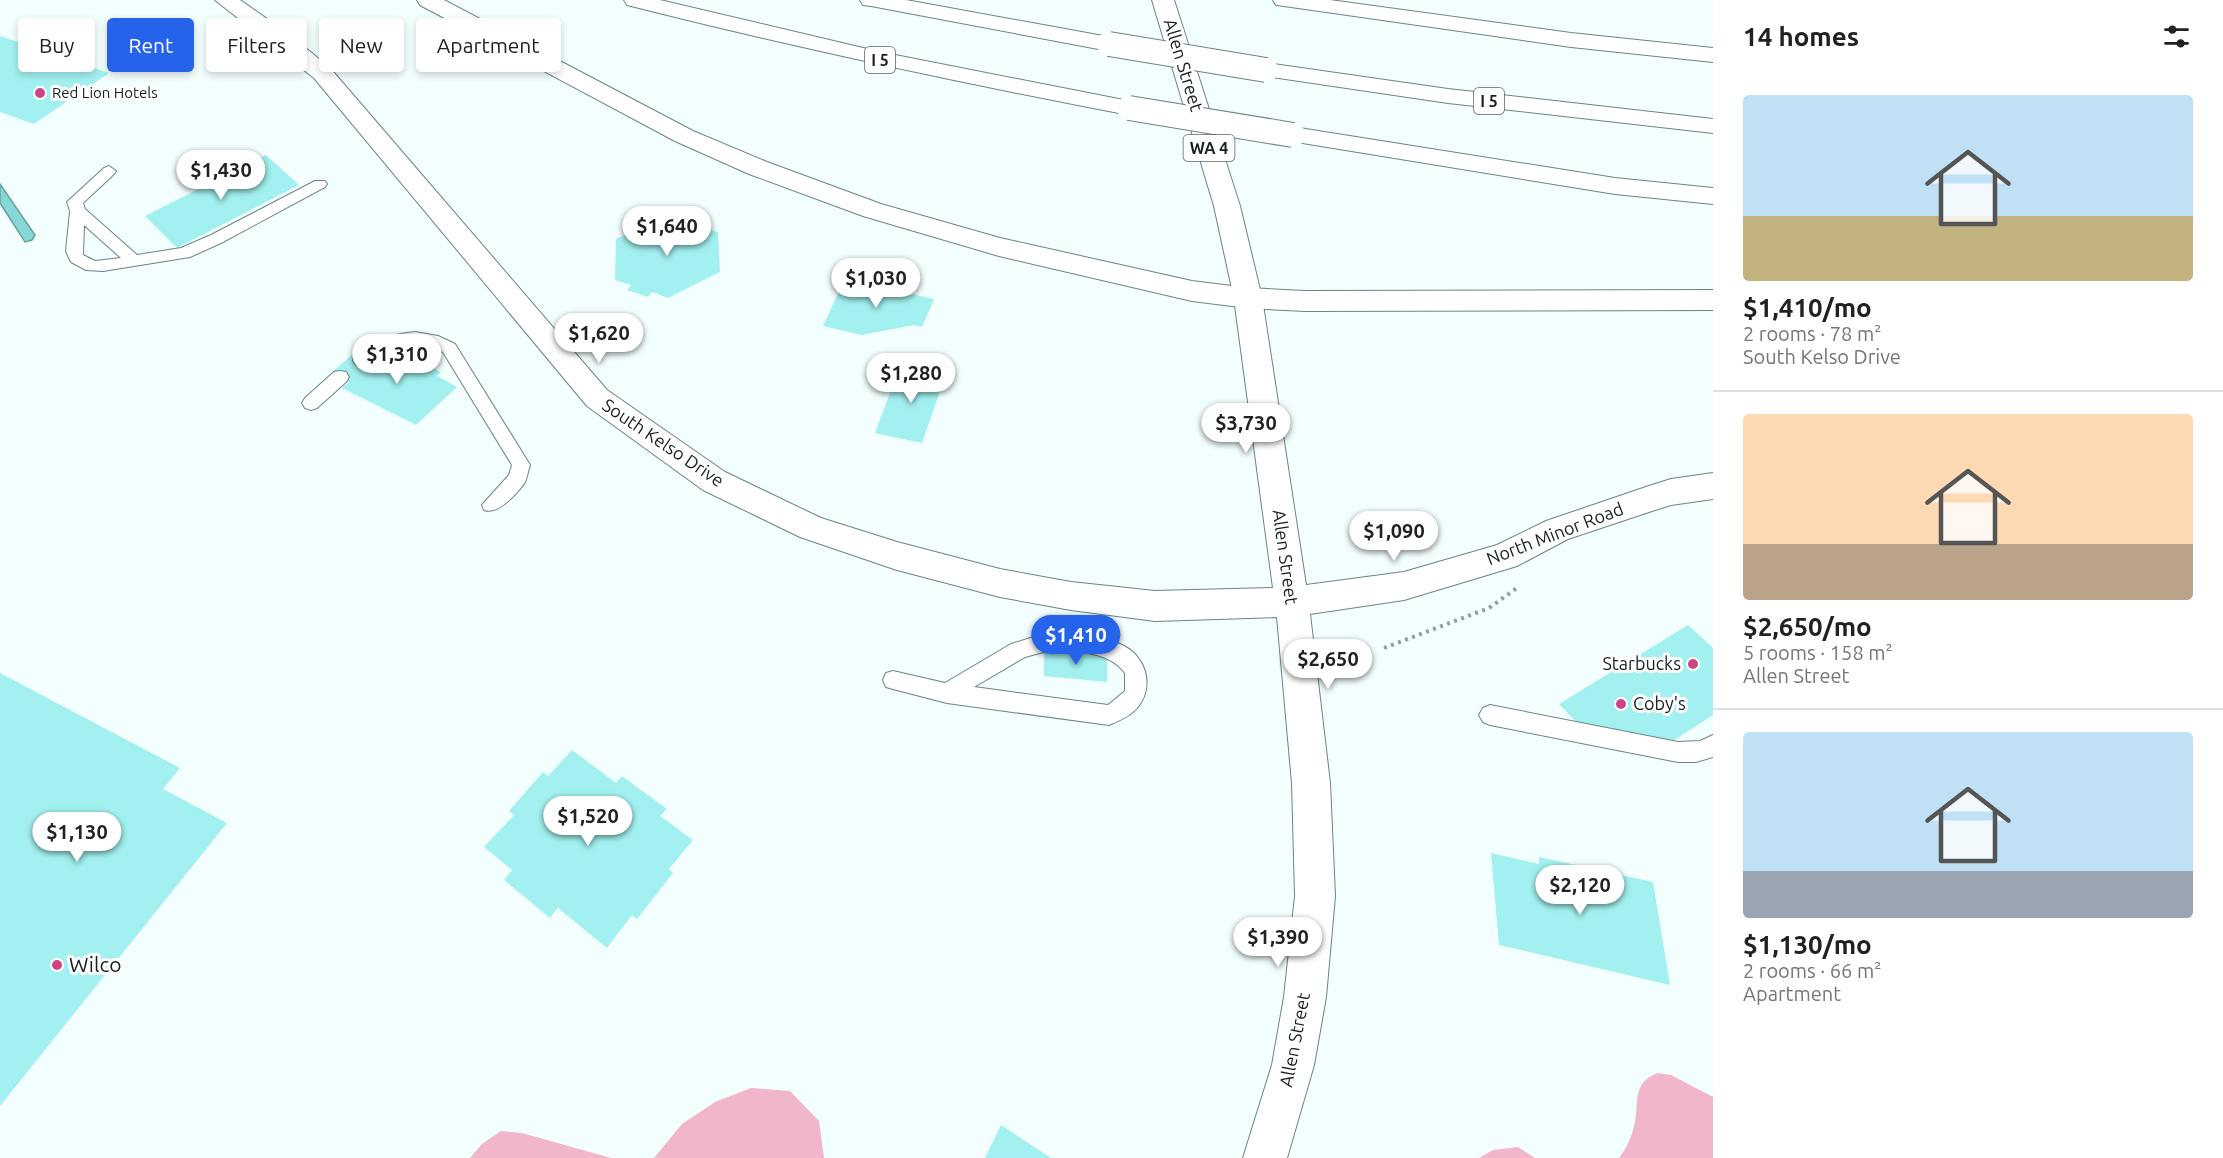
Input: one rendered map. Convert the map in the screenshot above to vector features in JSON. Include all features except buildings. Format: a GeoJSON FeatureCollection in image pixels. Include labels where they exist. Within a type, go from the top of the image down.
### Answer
{"type":"FeatureCollection","features":[{"type":"Feature","properties":{"kind":"main road","name":"South Kelso Drive"},"geometry":{"type":"LineString","coordinates":[[226,0],[282,40],[322,73],[597,398],[714,481],[811,528],[897,556],[1000,583],[1071,596],[1155,606],[1292,602]]}},
{"type":"Feature","properties":{"kind":"main road"},"geometry":{"type":"LineString","coordinates":[[428,0],[684,136],[805,186],[893,217],[999,248],[1192,291],[1248,298],[1305,301],[1713,300]]}},
{"type":"Feature","properties":{"kind":"main road","name":"I 5"},"geometry":{"type":"LineString","coordinates":[[635,0],[848,53],[1129,108],[1615,186],[1713,196]]}},
{"type":"Feature","properties":{"kind":"main road","name":"I 5"},"geometry":{"type":"LineString","coordinates":[[871,0],[1266,70],[1448,96],[1713,126]]}},
{"type":"Feature","properties":{"kind":"main road","name":"Allen Street"},"geometry":{"type":"LineString","coordinates":[[1163,0],[1227,206],[1248,298],[1292,602],[1311,783],[1315,896],[1305,997],[1293,1065],[1265,1158]]}},
{"type":"Feature","properties":{"kind":"main road"},"geometry":{"type":"LineString","coordinates":[[1284,0],[1462,26],[1713,55]]}},
{"type":"Feature","properties":{"kind":"main road","name":"North Minor Road"},"geometry":{"type":"LineString","coordinates":[[1292,602],[1404,586],[1504,556],[1557,530],[1649,499],[1671,492],[1713,486]]}},
{"type":"Feature","properties":{"kind":"lane"},"geometry":{"type":"LineString","coordinates":[[109,171],[75,202],[78,211],[74,251],[77,258],[92,266],[184,253],[226,234],[320,184]]}},
{"type":"Feature","properties":{"kind":"lane"},"geometry":{"type":"LineString","coordinates":[[78,211],[133,260]]}},
{"type":"Feature","properties":{"kind":"lane"},"geometry":{"type":"LineString","coordinates":[[361,360],[386,343],[404,338],[422,337],[437,340],[450,348],[521,465],[517,479],[491,505]]}},
{"type":"Feature","properties":{"kind":"lane"},"geometry":{"type":"LineString","coordinates":[[311,404],[340,377]]}},
{"type":"Feature","properties":{"kind":"lane"},"geometry":{"type":"LineString","coordinates":[[893,680],[947,693],[1109,715],[1121,711],[1130,704],[1136,694],[1137,683],[1128,662],[1106,648],[1044,642],[1028,645],[947,693]]}},
{"type":"Feature","properties":{"kind":"lane"},"geometry":{"type":"LineString","coordinates":[[1490,715],[1678,752],[1705,751],[1713,745]]}},
{"type":"Feature","properties":{"kind":"shaded area"},"geometry":{"type":"Polygon","coordinates":[[[1658,1073],[1671,1075],[1713,1097],[1713,1158],[1619,1158],[1633,1131],[1640,1089],[1649,1077],[1658,1073]]]}},
{"type":"Feature","properties":{"kind":"shaded area"},"geometry":{"type":"Polygon","coordinates":[[[751,1088],[790,1091],[819,1121],[824,1158],[654,1158],[682,1124],[715,1102],[751,1088]]]}},
{"type":"Feature","properties":{"kind":"shaded area"},"geometry":{"type":"Polygon","coordinates":[[[501,1131],[522,1133],[611,1158],[470,1158],[482,1144],[501,1131]]]}},
{"type":"Feature","properties":{"kind":"shaded area"},"geometry":{"type":"Polygon","coordinates":[[[1518,1147],[1535,1158],[1479,1158],[1493,1150],[1518,1147]]]}},
{"type":"Feature","properties":{"kind":"water"},"geometry":{"type":"Polygon","coordinates":[[[0,184],[35,235],[32,240],[25,242],[0,203],[0,184]]]}},
{"type":"Feature","properties":{"kind":"place","name":"Red Lion Hotels"},"geometry":{"type":"Point","coordinates":[40,93]}},
{"type":"Feature","properties":{"kind":"place","name":"Starbucks"},"geometry":{"type":"Point","coordinates":[1693,664]}},
{"type":"Feature","properties":{"kind":"place","name":"Coby's"},"geometry":{"type":"Point","coordinates":[1621,704]}},
{"type":"Feature","properties":{"kind":"place","name":"Wilco"},"geometry":{"type":"Point","coordinates":[57,965]}}]}
